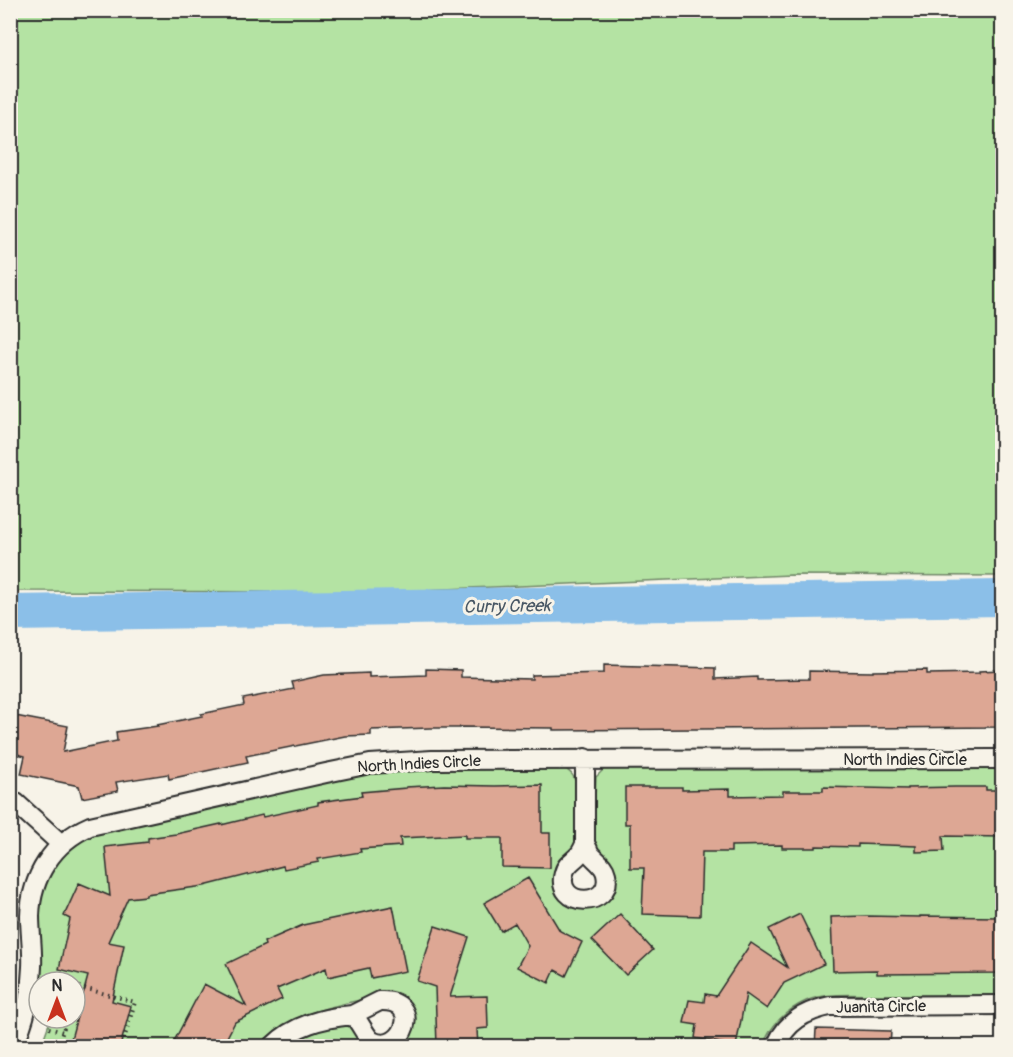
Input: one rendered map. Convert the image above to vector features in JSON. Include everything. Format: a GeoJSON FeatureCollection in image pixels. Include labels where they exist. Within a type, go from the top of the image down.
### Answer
{"type":"FeatureCollection","features":[{"type":"Feature","properties":{"kind":"street","name":"North Indies Circle"},"geometry":{"type":"LineString","coordinates":[[13,1047],[26,1011],[31,988],[30,917],[36,883],[43,867],[61,844],[90,826],[370,764],[432,760],[585,758],[1002,759]]}},
{"type":"Feature","properties":{"kind":"street"},"geometry":{"type":"LineString","coordinates":[[585,758],[585,844]]}},
{"type":"Feature","properties":{"kind":"street"},"geometry":{"type":"LineString","coordinates":[[10,799],[61,844]]}},
{"type":"Feature","properties":{"kind":"street","name":"Juanita Circle"},"geometry":{"type":"LineString","coordinates":[[776,1047],[786,1028],[794,1021],[811,1011],[830,1006],[1002,1005]]}},
{"type":"Feature","properties":{"kind":"street"},"geometry":{"type":"LineString","coordinates":[[273,1047],[286,1035],[308,1024],[328,1018],[352,1015]]}},
{"type":"Feature","properties":{"kind":"path"},"geometry":{"type":"LineString","coordinates":[[87,990],[135,1002],[122,1047]]}},
{"type":"Feature","properties":{"kind":"path"},"geometry":{"type":"LineString","coordinates":[[56,1030],[63,1032],[58,1047]]}},
{"type":"Feature","properties":{"kind":"green space"},"geometry":{"type":"Polygon","coordinates":[[[10,11],[1002,11],[1002,576],[791,575],[371,592],[11,591],[10,11]]]}},
{"type":"Feature","properties":{"kind":"green space"},"geometry":{"type":"Polygon","coordinates":[[[1002,767],[1002,995],[823,996],[806,1001],[785,1014],[774,1025],[763,1046],[401,1046],[409,1038],[413,1021],[374,997],[312,1012],[297,1018],[270,1035],[259,1046],[41,1046],[47,1030],[87,1030],[87,970],[40,970],[39,915],[44,888],[56,864],[74,845],[85,838],[98,832],[335,778],[421,769],[563,768],[569,771],[576,785],[575,845],[557,882],[604,901],[593,843],[596,777],[604,769],[1002,767]]]}},
{"type":"Feature","properties":{"kind":"green space"},"geometry":{"type":"Polygon","coordinates":[[[346,1024],[351,1025],[369,1046],[285,1046],[314,1032],[346,1024]]]}},
{"type":"Feature","properties":{"kind":"building"},"geometry":{"type":"Polygon","coordinates":[[[604,665],[715,668],[715,679],[757,677],[757,680],[809,679],[809,671],[927,670],[927,674],[1002,670],[1002,727],[553,730],[553,728],[460,727],[371,730],[371,735],[345,736],[246,756],[248,762],[169,779],[168,774],[116,782],[118,791],[82,798],[79,786],[21,774],[25,756],[10,752],[10,715],[68,726],[63,752],[117,741],[116,732],[158,726],[244,705],[243,699],[294,689],[292,682],[324,675],[369,673],[369,677],[426,675],[426,669],[461,670],[461,677],[532,679],[532,675],[604,673],[604,665]]]}},
{"type":"Feature","properties":{"kind":"building"},"geometry":{"type":"Polygon","coordinates":[[[542,785],[542,833],[550,833],[550,868],[502,867],[502,838],[465,838],[465,835],[400,838],[401,846],[360,849],[361,852],[318,859],[319,862],[284,869],[283,866],[204,886],[128,898],[108,942],[124,945],[112,1001],[131,1006],[120,1047],[98,1047],[71,1039],[73,1030],[87,1030],[88,976],[87,970],[59,969],[70,919],[64,916],[79,883],[110,896],[105,847],[148,842],[148,838],[262,815],[263,817],[318,805],[318,802],[362,796],[361,792],[406,787],[542,785]]]}},
{"type":"Feature","properties":{"kind":"building"},"geometry":{"type":"Polygon","coordinates":[[[625,787],[682,787],[682,790],[730,789],[730,796],[783,795],[783,791],[823,791],[823,787],[908,789],[986,787],[986,790],[1002,790],[1002,837],[943,836],[944,851],[916,852],[916,846],[858,844],[858,847],[816,846],[816,848],[782,848],[782,845],[731,846],[731,852],[702,852],[700,916],[642,914],[644,868],[630,868],[630,824],[625,824],[625,787]]]}},
{"type":"Feature","properties":{"kind":"building"},"geometry":{"type":"Polygon","coordinates":[[[528,878],[560,931],[582,942],[566,976],[555,970],[549,983],[517,967],[528,946],[515,923],[501,931],[484,903],[528,878]]]}},
{"type":"Feature","properties":{"kind":"building"},"geometry":{"type":"Polygon","coordinates":[[[393,906],[406,971],[371,978],[369,968],[328,977],[326,968],[277,989],[282,999],[235,1022],[222,1047],[171,1047],[204,984],[246,1006],[226,964],[265,945],[264,942],[303,925],[393,906]]]}},
{"type":"Feature","properties":{"kind":"building"},"geometry":{"type":"Polygon","coordinates":[[[620,914],[653,950],[626,975],[592,940],[620,914]]]}},
{"type":"Feature","properties":{"kind":"building"},"geometry":{"type":"Polygon","coordinates":[[[800,914],[824,964],[784,983],[767,1009],[746,994],[736,1046],[695,1038],[697,1025],[684,1023],[689,1000],[704,1002],[705,994],[716,996],[751,943],[787,967],[769,929],[800,914]]]}},
{"type":"Feature","properties":{"kind":"building"},"geometry":{"type":"Polygon","coordinates":[[[831,917],[998,917],[999,973],[877,974],[877,970],[833,971],[831,917]]]}},
{"type":"Feature","properties":{"kind":"building"},"geometry":{"type":"Polygon","coordinates":[[[435,926],[469,937],[450,997],[487,996],[488,1028],[477,1029],[478,1047],[437,1046],[435,987],[417,981],[435,926]]]}},
{"type":"Feature","properties":{"kind":"building"},"geometry":{"type":"Polygon","coordinates":[[[816,1029],[891,1031],[890,1047],[815,1047],[816,1029]]]}},
{"type":"Feature","properties":{"kind":"waterway","name":"Curry Creek"},"geometry":{"type":"LineString","coordinates":[[10,613],[1002,598]]}}]}
